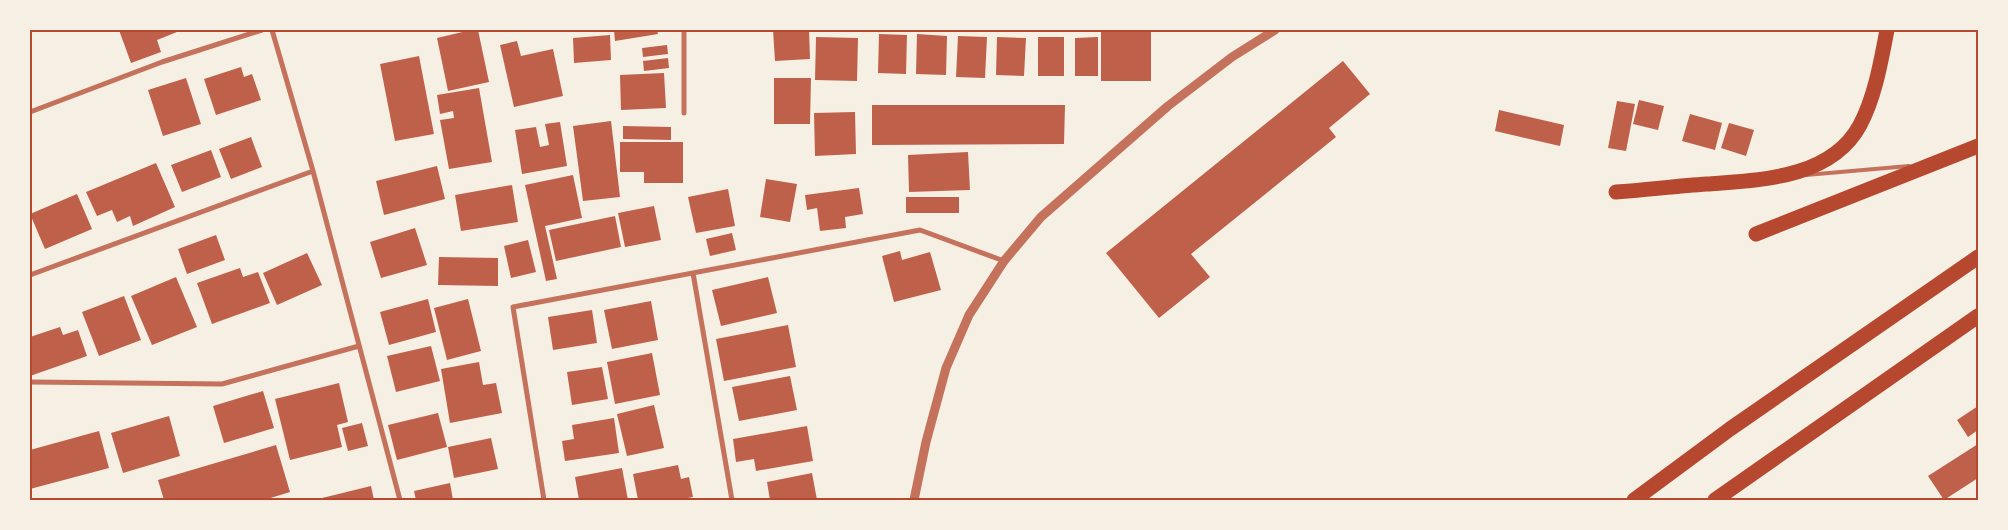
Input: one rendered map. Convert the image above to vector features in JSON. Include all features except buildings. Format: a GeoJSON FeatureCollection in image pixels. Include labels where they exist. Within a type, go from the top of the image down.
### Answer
{"type":"FeatureCollection","features":[{"type":"Feature","properties":{"kind":"highway"},"geometry":{"type":"LineString","coordinates":[[1616,192],[1739,181],[1786,175],[1813,167],[1848,142],[1860,126],[1871,97],[1887,30]]}},
{"type":"Feature","properties":{"kind":"highway"},"geometry":{"type":"LineString","coordinates":[[1756,234],[1978,146]]}},
{"type":"Feature","properties":{"kind":"highway"},"geometry":{"type":"LineString","coordinates":[[1634,500],[1730,429],[1978,257]]}},
{"type":"Feature","properties":{"kind":"highway"},"geometry":{"type":"LineString","coordinates":[[1714,500],[1978,316]]}},
{"type":"Feature","properties":{"kind":"street"},"geometry":{"type":"LineString","coordinates":[[30,112],[162,62],[262,30]]}},
{"type":"Feature","properties":{"kind":"street"},"geometry":{"type":"LineString","coordinates":[[272,30],[313,171],[400,500]]}},
{"type":"Feature","properties":{"kind":"street"},"geometry":{"type":"LineString","coordinates":[[684,30],[684,113]]}},
{"type":"Feature","properties":{"kind":"street"},"geometry":{"type":"LineString","coordinates":[[914,500],[926,442],[946,368],[969,315],[1004,261],[1041,217],[1168,106],[1232,57],[1275,30]]}},
{"type":"Feature","properties":{"kind":"street"},"geometry":{"type":"LineString","coordinates":[[30,275],[313,171]]}},
{"type":"Feature","properties":{"kind":"street"},"geometry":{"type":"LineString","coordinates":[[544,500],[513,307],[920,230],[1004,261]]}},
{"type":"Feature","properties":{"kind":"street"},"geometry":{"type":"LineString","coordinates":[[693,273],[732,500]]}},
{"type":"Feature","properties":{"kind":"street"},"geometry":{"type":"LineString","coordinates":[[30,382],[222,384],[359,346]]}},
{"type":"Feature","properties":{"kind":"lane"},"geometry":{"type":"LineString","coordinates":[[1739,181],[1936,164]]}}]}
